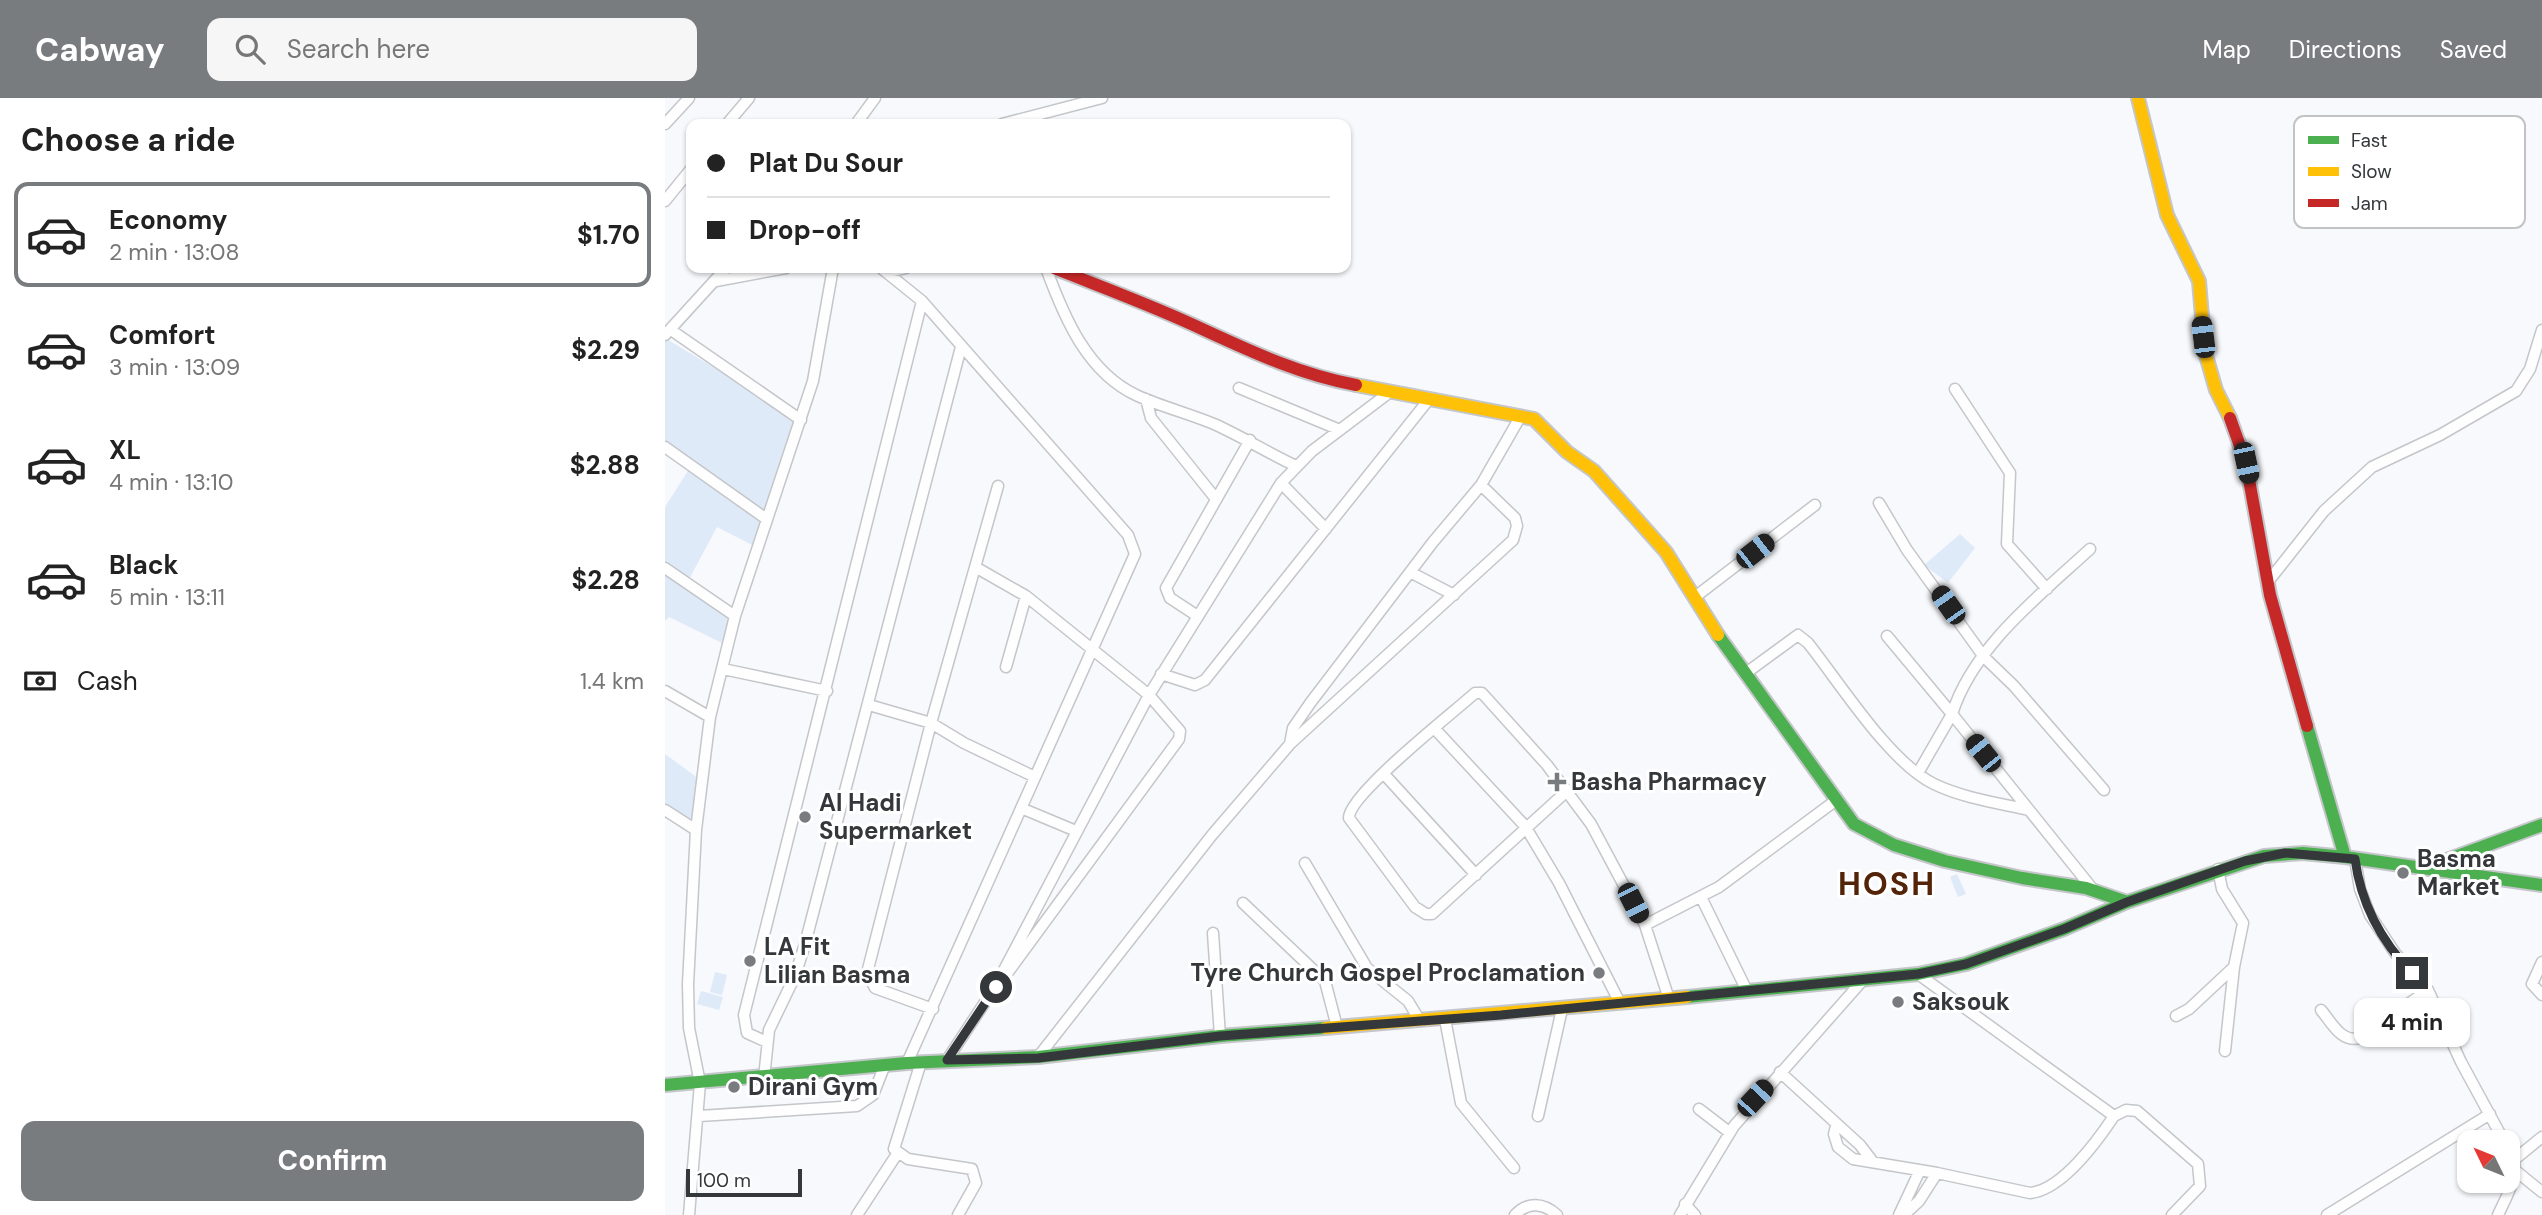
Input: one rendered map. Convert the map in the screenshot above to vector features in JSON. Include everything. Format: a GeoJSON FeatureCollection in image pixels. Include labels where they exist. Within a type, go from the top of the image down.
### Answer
{"type":"FeatureCollection","features":[{"type":"Feature","properties":{"kind":"street"},"geometry":{"type":"LineString","coordinates":[[665,124],[689,98]]}},
{"type":"Feature","properties":{"kind":"street"},"geometry":{"type":"LineString","coordinates":[[731,119],[749,98]]}},
{"type":"Feature","properties":{"kind":"street"},"geometry":{"type":"LineString","coordinates":[[864,119],[875,98]]}},
{"type":"Feature","properties":{"kind":"street"},"geometry":{"type":"LineString","coordinates":[[1021,119],[1102,98]]}},
{"type":"Feature","properties":{"kind":"street"},"geometry":{"type":"LineString","coordinates":[[2138,98],[2167,215],[2199,281],[2205,352],[2216,390],[2235,429],[2246,463],[2267,583],[2360,890],[2370,915],[2395,953],[2428,990],[2461,1062],[2499,1130]]}},
{"type":"Feature","properties":{"kind":"street"},"geometry":{"type":"LineString","coordinates":[[665,201],[686,175]]}},
{"type":"Feature","properties":{"kind":"street"},"geometry":{"type":"LineString","coordinates":[[722,273],[668,332],[801,420]]}},
{"type":"Feature","properties":{"kind":"street"},"geometry":{"type":"LineString","coordinates":[[716,281],[759,273]]}},
{"type":"Feature","properties":{"kind":"street"},"geometry":{"type":"LineString","coordinates":[[689,1215],[700,1083],[687,1006],[696,830],[710,717],[735,616],[765,518],[813,381],[832,273]]}},
{"type":"Feature","properties":{"kind":"street"},"geometry":{"type":"LineString","coordinates":[[857,1215],[897,1154],[894,1143],[914,1063],[933,1009],[1091,651],[1134,561],[1132,540],[922,301],[888,273]]}},
{"type":"Feature","properties":{"kind":"street"},"geometry":{"type":"LineString","coordinates":[[1048,273],[1061,309],[1088,354],[1117,383],[1146,399],[1183,411],[1250,440],[1296,466]]}},
{"type":"Feature","properties":{"kind":"street"},"geometry":{"type":"LineString","coordinates":[[1066,273],[1187,322],[1264,359],[1327,380],[1430,398],[1519,418]]}},
{"type":"Feature","properties":{"kind":"street"},"geometry":{"type":"LineString","coordinates":[[767,1042],[747,1032],[744,1015],[827,691],[922,301]]}},
{"type":"Feature","properties":{"kind":"street"},"geometry":{"type":"LineString","coordinates":[[2267,583],[2324,511],[2372,467],[2440,435],[2516,391],[2530,369],[2542,330]]}},
{"type":"Feature","properties":{"kind":"street"},"geometry":{"type":"LineString","coordinates":[[764,1078],[767,1042],[773,1020],[795,976],[805,944],[961,347]]}},
{"type":"Feature","properties":{"kind":"street"},"geometry":{"type":"LineString","coordinates":[[1239,388],[1340,430]]}},
{"type":"Feature","properties":{"kind":"street"},"geometry":{"type":"LineString","coordinates":[[1955,389],[2007,466],[2011,478],[2007,544],[2047,589]]}},
{"type":"Feature","properties":{"kind":"street"},"geometry":{"type":"LineString","coordinates":[[947,1060],[996,987],[1161,674],[1281,483],[1296,466],[1390,391]]}},
{"type":"Feature","properties":{"kind":"street"},"geometry":{"type":"LineString","coordinates":[[1161,674],[1195,685],[1205,680],[1430,398]]}},
{"type":"Feature","properties":{"kind":"street"},"geometry":{"type":"LineString","coordinates":[[1146,399],[1151,418],[1216,499]]}},
{"type":"Feature","properties":{"kind":"street"},"geometry":{"type":"LineString","coordinates":[[1290,744],[1293,728],[1311,702],[1410,572],[1481,485],[1522,415],[1534,419],[1567,452],[1594,471],[1666,552],[1746,673],[1854,824],[1890,844],[2042,881],[2091,887],[2127,902]]}},
{"type":"Feature","properties":{"kind":"street"},"geometry":{"type":"LineString","coordinates":[[1196,615],[1170,598],[1166,588],[1250,440]]}},
{"type":"Feature","properties":{"kind":"street"},"geometry":{"type":"LineString","coordinates":[[665,447],[765,518]]}},
{"type":"Feature","properties":{"kind":"street"},"geometry":{"type":"LineString","coordinates":[[1281,483],[1326,529]]}},
{"type":"Feature","properties":{"kind":"street"},"geometry":{"type":"LineString","coordinates":[[1038,1058],[1212,835],[1290,744],[1499,554],[1516,533],[1513,514],[1481,485]]}},
{"type":"Feature","properties":{"kind":"street"},"geometry":{"type":"LineString","coordinates":[[933,1009],[875,988],[867,973],[931,723],[998,486]]}},
{"type":"Feature","properties":{"kind":"street"},"geometry":{"type":"LineString","coordinates":[[1879,503],[1907,550],[1984,657],[2014,686],[2104,790]]}},
{"type":"Feature","properties":{"kind":"street"},"geometry":{"type":"LineString","coordinates":[[1695,597],[1815,505]]}},
{"type":"Feature","properties":{"kind":"street"},"geometry":{"type":"LineString","coordinates":[[1918,773],[1952,714],[1959,693],[1984,657],[2047,589],[2090,549]]}},
{"type":"Feature","properties":{"kind":"street"},"geometry":{"type":"LineString","coordinates":[[665,568],[735,616]]}},
{"type":"Feature","properties":{"kind":"street"},"geometry":{"type":"LineString","coordinates":[[977,568],[1026,596],[1149,695],[1179,731],[1179,739],[1021,958],[996,987]]}},
{"type":"Feature","properties":{"kind":"street"},"geometry":{"type":"LineString","coordinates":[[1410,572],[1454,594]]}},
{"type":"Feature","properties":{"kind":"street"},"geometry":{"type":"LineString","coordinates":[[1006,667],[1026,596]]}},
{"type":"Feature","properties":{"kind":"street"},"geometry":{"type":"LineString","coordinates":[[1887,636],[2091,887]]}},
{"type":"Feature","properties":{"kind":"street"},"geometry":{"type":"LineString","coordinates":[[1746,673],[1794,637],[1803,638],[1896,755],[1918,773],[1934,784],[2029,810]]}},
{"type":"Feature","properties":{"kind":"street"},"geometry":{"type":"LineString","coordinates":[[723,668],[827,691]]}},
{"type":"Feature","properties":{"kind":"street"},"geometry":{"type":"LineString","coordinates":[[665,691],[710,717]]}},
{"type":"Feature","properties":{"kind":"street"},"geometry":{"type":"LineString","coordinates":[[1568,790],[1525,826],[1432,914],[1426,914],[1415,907],[1349,818],[1355,801],[1475,693],[1482,693],[1568,790],[1591,824],[1645,925],[1669,999]]}},
{"type":"Feature","properties":{"kind":"street"},"geometry":{"type":"LineString","coordinates":[[1311,702],[1330,707]]}},
{"type":"Feature","properties":{"kind":"street"},"geometry":{"type":"LineString","coordinates":[[869,705],[931,723],[964,743],[1035,777]]}},
{"type":"Feature","properties":{"kind":"street"},"geometry":{"type":"LineString","coordinates":[[1434,728],[1525,826],[1559,883],[1620,1003]]}},
{"type":"Feature","properties":{"kind":"street"},"geometry":{"type":"LineString","coordinates":[[1384,774],[1476,875]]}},
{"type":"Feature","properties":{"kind":"street"},"geometry":{"type":"LineString","coordinates":[[1645,925],[1737,875],[1835,801]]}},
{"type":"Feature","properties":{"kind":"street"},"geometry":{"type":"LineString","coordinates":[[1021,808],[1076,831]]}},
{"type":"Feature","properties":{"kind":"street"},"geometry":{"type":"LineString","coordinates":[[665,810],[696,830]]}},
{"type":"Feature","properties":{"kind":"street"},"geometry":{"type":"LineString","coordinates":[[2424,869],[2542,825]]}},
{"type":"Feature","properties":{"kind":"street"},"geometry":{"type":"LineString","coordinates":[[665,1085],[947,1060],[1038,1058],[1220,1036],[1562,1009],[1918,974],[1966,964],[2218,869],[2285,853],[2350,858],[2542,885]]}},
{"type":"Feature","properties":{"kind":"street"},"geometry":{"type":"LineString","coordinates":[[1305,863],[1367,968],[1408,1001],[1420,1021]]}},
{"type":"Feature","properties":{"kind":"street"},"geometry":{"type":"LineString","coordinates":[[2218,869],[2222,888],[2243,923],[2234,967],[2225,1051]]}},
{"type":"Feature","properties":{"kind":"street"},"geometry":{"type":"LineString","coordinates":[[1044,896],[1050,902],[1059,903]]}},
{"type":"Feature","properties":{"kind":"street"},"geometry":{"type":"LineString","coordinates":[[1700,897],[1747,991]]}},
{"type":"Feature","properties":{"kind":"street"},"geometry":{"type":"LineString","coordinates":[[1243,903],[1325,981],[1337,1027]]}},
{"type":"Feature","properties":{"kind":"street"},"geometry":{"type":"LineString","coordinates":[[1213,933],[1220,1036]]}},
{"type":"Feature","properties":{"kind":"street"},"geometry":{"type":"LineString","coordinates":[[2542,962],[2532,984],[2542,995]]}},
{"type":"Feature","properties":{"kind":"street"},"geometry":{"type":"LineString","coordinates":[[2176,1016],[2189,1009],[2234,967]]}},
{"type":"Feature","properties":{"kind":"street"},"geometry":{"type":"LineString","coordinates":[[1918,974],[2114,1116]]}},
{"type":"Feature","properties":{"kind":"street"},"geometry":{"type":"LineString","coordinates":[[1680,1215],[1729,1132],[1863,980]]}},
{"type":"Feature","properties":{"kind":"street"},"geometry":{"type":"LineString","coordinates":[[2321,1010],[2344,1038],[2351,1041],[2360,1038],[2428,990]]}},
{"type":"Feature","properties":{"kind":"street"},"geometry":{"type":"LineString","coordinates":[[1538,1116],[1562,1009]]}},
{"type":"Feature","properties":{"kind":"street"},"geometry":{"type":"LineString","coordinates":[[1445,1019],[1461,1103],[1514,1168]]}},
{"type":"Feature","properties":{"kind":"street"},"geometry":{"type":"LineString","coordinates":[[699,1116],[849,1109],[863,1104],[873,1095],[884,1067]]}},
{"type":"Feature","properties":{"kind":"street"},"geometry":{"type":"LineString","coordinates":[[1780,1072],[1836,1126],[1860,1145],[1873,1162]]}},
{"type":"Feature","properties":{"kind":"street"},"geometry":{"type":"LineString","coordinates":[[1699,1109],[1729,1132]]}},
{"type":"Feature","properties":{"kind":"street"},"geometry":{"type":"LineString","coordinates":[[1836,1126],[1834,1133],[1842,1153],[1853,1159],[1937,1173],[2023,1193],[2036,1193],[2083,1158],[2114,1116],[2126,1110],[2137,1111],[2197,1164],[2200,1186],[2172,1215]]}},
{"type":"Feature","properties":{"kind":"street"},"geometry":{"type":"LineString","coordinates":[[2327,1215],[2490,1114]]}},
{"type":"Feature","properties":{"kind":"street"},"geometry":{"type":"LineString","coordinates":[[2520,1155],[2542,1137]]}},
{"type":"Feature","properties":{"kind":"street"},"geometry":{"type":"LineString","coordinates":[[897,1154],[908,1159],[972,1169],[976,1183],[958,1215]]}},
{"type":"Feature","properties":{"kind":"street"},"geometry":{"type":"LineString","coordinates":[[1901,1215],[1920,1170]]}},
{"type":"Feature","properties":{"kind":"street"},"geometry":{"type":"LineString","coordinates":[[1901,1215],[1919,1200],[1937,1173]]}},
{"type":"Feature","properties":{"kind":"street"},"geometry":{"type":"LineString","coordinates":[[2520,1174],[2542,1192]]}},
{"type":"Feature","properties":{"kind":"street"},"geometry":{"type":"LineString","coordinates":[[2498,1215],[2507,1194]]}},
{"type":"Feature","properties":{"kind":"street"},"geometry":{"type":"LineString","coordinates":[[1685,1204],[1695,1215]]}},
{"type":"Feature","properties":{"kind":"street"},"geometry":{"type":"LineString","coordinates":[[1515,1215],[1522,1208],[1533,1205],[1549,1208],[1557,1215]]}},
{"type":"Feature","properties":{"kind":"shaded area"},"geometry":{"type":"Polygon","coordinates":[[[665,338],[801,420],[756,547],[717,527],[687,583],[735,616],[728,646],[669,617],[665,621],[665,507],[691,466],[665,447],[665,338]]]}},
{"type":"Feature","properties":{"kind":"shaded area"},"geometry":{"type":"Polygon","coordinates":[[[1960,534],[1975,548],[1948,583],[1924,565],[1960,534]]]}},
{"type":"Feature","properties":{"kind":"shaded area"},"geometry":{"type":"Polygon","coordinates":[[[665,754],[702,781],[696,830],[665,810],[665,754]]]}},
{"type":"Feature","properties":{"kind":"shaded area"},"geometry":{"type":"Polygon","coordinates":[[[1957,874],[1966,894],[1958,897],[1950,877],[1957,874]]]}},
{"type":"Feature","properties":{"kind":"shaded area"},"geometry":{"type":"Polygon","coordinates":[[[715,972],[727,975],[722,995],[710,992],[715,972]]]}},
{"type":"Feature","properties":{"kind":"shaded area"},"geometry":{"type":"Polygon","coordinates":[[[701,991],[723,997],[719,1010],[697,1004],[701,991]]]}},
{"type":"Feature","properties":{"kind":"traffic: fast"},"geometry":{"type":"LineString","coordinates":[[1718,635],[1854,824],[1894,845],[1945,861],[2022,878],[2086,888],[2127,902]]}},
{"type":"Feature","properties":{"kind":"traffic: fast"},"geometry":{"type":"LineString","coordinates":[[2307,726],[2345,857]]}},
{"type":"Feature","properties":{"kind":"traffic: fast"},"geometry":{"type":"LineString","coordinates":[[2425,868],[2542,825]]}},
{"type":"Feature","properties":{"kind":"traffic: fast"},"geometry":{"type":"LineString","coordinates":[[1687,997],[1918,974],[1966,964],[2064,929],[2127,902],[2264,856],[2303,853],[2345,857],[2542,885]]}},
{"type":"Feature","properties":{"kind":"traffic: fast"},"geometry":{"type":"LineString","coordinates":[[665,1085],[907,1063],[1038,1057],[1220,1036],[1325,1028]]}},
{"type":"Feature","properties":{"kind":"traffic: slow"},"geometry":{"type":"LineString","coordinates":[[2138,98],[2167,215],[2199,281],[2205,352],[2216,390],[2230,418]]}},
{"type":"Feature","properties":{"kind":"traffic: slow"},"geometry":{"type":"LineString","coordinates":[[1356,385],[1534,419],[1567,452],[1594,471],[1666,552],[1718,635]]}},
{"type":"Feature","properties":{"kind":"traffic: slow"},"geometry":{"type":"LineString","coordinates":[[1325,1028],[1687,997]]}},
{"type":"Feature","properties":{"kind":"traffic: jam"},"geometry":{"type":"LineString","coordinates":[[1067,273],[1156,308],[1271,359],[1312,374],[1356,385]]}},
{"type":"Feature","properties":{"kind":"traffic: jam"},"geometry":{"type":"LineString","coordinates":[[2230,418],[2246,463],[2270,595],[2307,726]]}},
{"type":"Feature","properties":{"kind":"place","name":"Basha Pharmacy"},"geometry":{"type":"Point","coordinates":[1557,782]}},
{"type":"Feature","properties":{"kind":"place","name":"Al Hadi Supermarket"},"geometry":{"type":"Point","coordinates":[805,817]}},
{"type":"Feature","properties":{"kind":"place","name":"Basma Market"},"geometry":{"type":"Point","coordinates":[2403,873]}},
{"type":"Feature","properties":{"kind":"place","name":"LA Fit Lilian Basma"},"geometry":{"type":"Point","coordinates":[750,961]}},
{"type":"Feature","properties":{"kind":"place","name":"Tyre Church Gospel Proclamation"},"geometry":{"type":"Point","coordinates":[1599,973]}},
{"type":"Feature","properties":{"kind":"place","name":"Saksouk"},"geometry":{"type":"Point","coordinates":[1898,1002]}},
{"type":"Feature","properties":{"kind":"place","name":"Dirani Gym"},"geometry":{"type":"Point","coordinates":[734,1087]}},
{"type":"Feature","properties":{"kind":"district","name":"HOSH"},"geometry":{"type":"Point","coordinates":[1887,884]}},
{"type":"Feature","properties":{"kind":"route"},"geometry":{"type":"LineString","coordinates":[[996,987],[947,1060],[1038,1058],[1220,1036],[1501,1015],[1940,971],[2064,929],[2127,902],[2218,869],[2285,853],[2355,859],[2360,890],[2370,915],[2386,942],[2412,973]]}}]}
